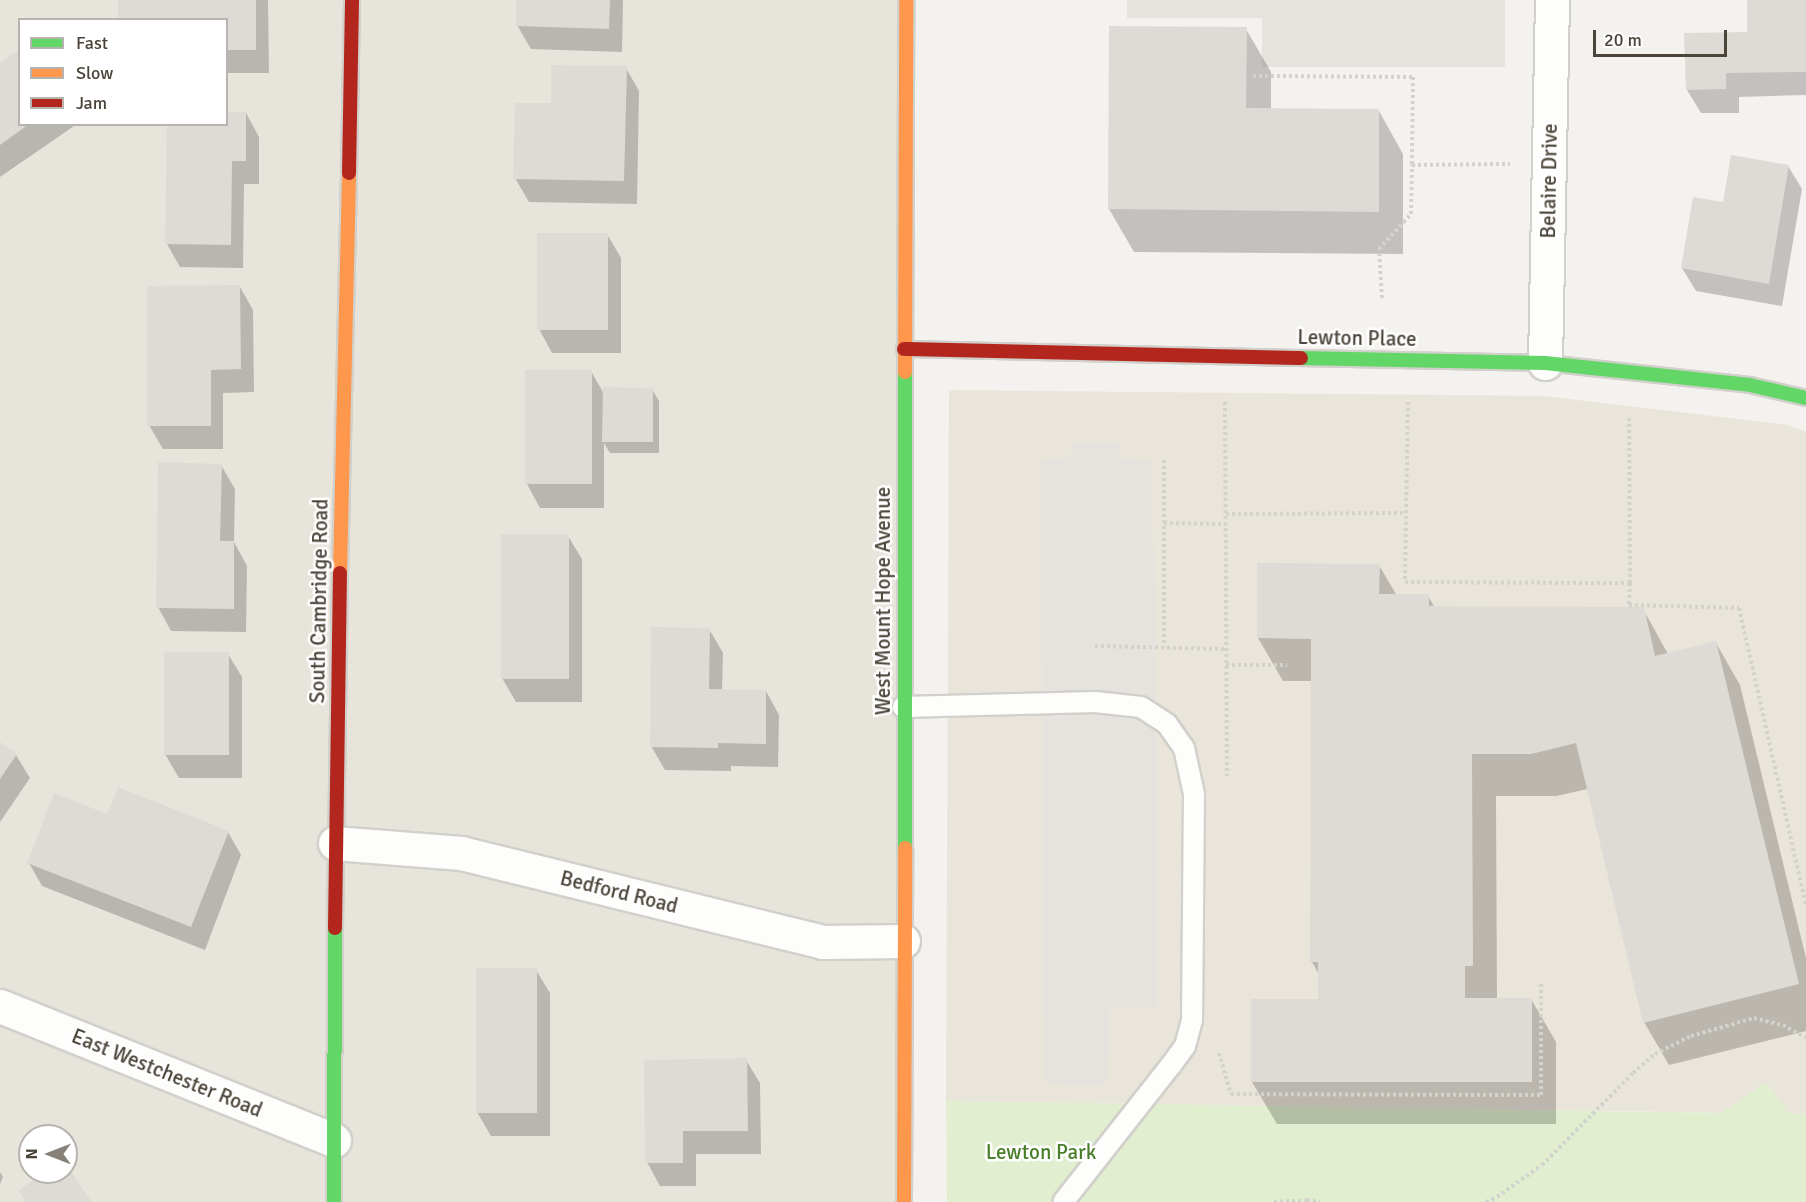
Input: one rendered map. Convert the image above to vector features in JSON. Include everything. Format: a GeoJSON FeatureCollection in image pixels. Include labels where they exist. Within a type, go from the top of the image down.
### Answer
{"type":"FeatureCollection","features":[{"type":"Feature","properties":{"kind":"street","name":"South Cambridge Road"},"geometry":{"type":"LineString","coordinates":[[334,1202],[335,843],[352,0]]}},
{"type":"Feature","properties":{"kind":"street","name":"West Mount Hope Avenue"},"geometry":{"type":"LineString","coordinates":[[904,1202],[903,707],[906,0]]}},
{"type":"Feature","properties":{"kind":"street","name":"Belaire Drive"},"geometry":{"type":"LineString","coordinates":[[1545,363],[1552,0]]}},
{"type":"Feature","properties":{"kind":"street","name":"Lewton Place"},"geometry":{"type":"LineString","coordinates":[[904,349],[1545,363],[1750,385],[1806,398]]}},
{"type":"Feature","properties":{"kind":"street","name":"Bedford Road"},"geometry":{"type":"LineString","coordinates":[[335,843],[461,853],[822,942],[903,941]]}},
{"type":"Feature","properties":{"kind":"street","name":"East Westchester Road"},"geometry":{"type":"LineString","coordinates":[[0,1006],[334,1140]]}},
{"type":"Feature","properties":{"kind":"lane"},"geometry":{"type":"LineString","coordinates":[[903,707],[1095,702],[1141,707],[1167,724],[1184,748],[1194,794],[1192,1020],[1185,1046],[1064,1202]]}},
{"type":"Feature","properties":{"kind":"path"},"geometry":{"type":"LineString","coordinates":[[1253,76],[1413,77],[1411,214],[1379,249],[1382,298]]}},
{"type":"Feature","properties":{"kind":"path"},"geometry":{"type":"LineString","coordinates":[[1412,165],[1517,164]]}},
{"type":"Feature","properties":{"kind":"path"},"geometry":{"type":"LineString","coordinates":[[1408,402],[1405,582],[1630,583]]}},
{"type":"Feature","properties":{"kind":"path"},"geometry":{"type":"LineString","coordinates":[[1629,418],[1629,605],[1739,608],[1806,906]]}},
{"type":"Feature","properties":{"kind":"path"},"geometry":{"type":"LineString","coordinates":[[1164,460],[1164,647]]}},
{"type":"Feature","properties":{"kind":"path"},"geometry":{"type":"LineString","coordinates":[[1226,513],[1406,513]]}},
{"type":"Feature","properties":{"kind":"path"},"geometry":{"type":"LineString","coordinates":[[1164,523],[1226,524]]}},
{"type":"Feature","properties":{"kind":"path"},"geometry":{"type":"LineString","coordinates":[[1095,646],[1226,649]]}},
{"type":"Feature","properties":{"kind":"path"},"geometry":{"type":"LineString","coordinates":[[1226,666],[1287,666]]}},
{"type":"Feature","properties":{"kind":"path"},"geometry":{"type":"LineString","coordinates":[[1217,1047],[1231,1094],[1541,1095],[1541,981]]}},
{"type":"Feature","properties":{"kind":"path"},"geometry":{"type":"LineString","coordinates":[[1486,1202],[1497,1197],[1542,1165],[1633,1072],[1656,1054],[1691,1036],[1754,1018],[1784,1025],[1806,1038]]}},
{"type":"Feature","properties":{"kind":"path"},"geometry":{"type":"LineString","coordinates":[[1274,1202],[1320,1202]]}},
{"type":"Feature","properties":{"kind":"shaded area"},"geometry":{"type":"Polygon","coordinates":[[[0,0],[906,0],[904,1202],[0,1202],[0,0]]]}},
{"type":"Feature","properties":{"kind":"shaded area"},"geometry":{"type":"Polygon","coordinates":[[[1127,0],[1505,0],[1505,67],[1262,67],[1262,18],[1127,18],[1127,0]]]}},
{"type":"Feature","properties":{"kind":"shaded area"},"geometry":{"type":"Polygon","coordinates":[[[949,390],[1544,396],[1788,425],[1806,432],[1806,1114],[946,1101],[949,390]]]}},
{"type":"Feature","properties":{"kind":"shaded area"},"geometry":{"type":"Polygon","coordinates":[[[1071,442],[1120,442],[1122,460],[1153,461],[1158,1007],[1110,1009],[1106,1085],[1045,1083],[1040,461],[1070,458],[1071,442]]]}},
{"type":"Feature","properties":{"kind":"green space","name":"Lewton Park"},"geometry":{"type":"Polygon","coordinates":[[[1766,1082],[1788,1113],[1806,1114],[1806,1202],[947,1202],[946,1101],[1721,1113],[1766,1082]]]}},
{"type":"Feature","properties":{"kind":"building"},"geometry":{"type":"Polygon","coordinates":[[[118,0],[256,0],[256,50],[228,50],[228,18],[118,18],[118,0]]]}},
{"type":"Feature","properties":{"kind":"building"},"geometry":{"type":"Polygon","coordinates":[[[516,0],[610,0],[609,29],[516,26],[516,0]]]}},
{"type":"Feature","properties":{"kind":"building"},"geometry":{"type":"Polygon","coordinates":[[[1747,0],[1806,0],[1806,72],[1726,73],[1726,89],[1686,90],[1684,33],[1747,32],[1747,0]]]}},
{"type":"Feature","properties":{"kind":"building"},"geometry":{"type":"Polygon","coordinates":[[[1109,26],[1247,27],[1246,108],[1379,109],[1379,212],[1108,209],[1109,26]]]}},
{"type":"Feature","properties":{"kind":"building"},"geometry":{"type":"Polygon","coordinates":[[[18,50],[18,126],[26,126],[0,145],[0,63],[18,50]]]}},
{"type":"Feature","properties":{"kind":"building"},"geometry":{"type":"Polygon","coordinates":[[[551,65],[627,66],[624,181],[513,179],[515,103],[551,103],[551,65]]]}},
{"type":"Feature","properties":{"kind":"building"},"geometry":{"type":"Polygon","coordinates":[[[228,112],[246,112],[246,161],[232,161],[231,245],[165,244],[167,126],[228,126],[228,112]]]}},
{"type":"Feature","properties":{"kind":"building"},"geometry":{"type":"Polygon","coordinates":[[[1731,155],[1789,165],[1769,284],[1681,268],[1693,197],[1723,202],[1731,155]]]}},
{"type":"Feature","properties":{"kind":"building"},"geometry":{"type":"Polygon","coordinates":[[[537,233],[608,233],[608,330],[537,330],[537,233]]]}},
{"type":"Feature","properties":{"kind":"building"},"geometry":{"type":"Polygon","coordinates":[[[240,285],[241,369],[211,370],[211,426],[147,426],[147,286],[240,285]]]}},
{"type":"Feature","properties":{"kind":"building"},"geometry":{"type":"Polygon","coordinates":[[[525,370],[592,370],[592,484],[525,484],[525,370]]]}},
{"type":"Feature","properties":{"kind":"building"},"geometry":{"type":"Polygon","coordinates":[[[603,387],[653,388],[653,442],[602,442],[603,387]]]}},
{"type":"Feature","properties":{"kind":"building"},"geometry":{"type":"Polygon","coordinates":[[[158,462],[222,464],[220,541],[234,541],[234,609],[156,608],[158,462]]]}},
{"type":"Feature","properties":{"kind":"building"},"geometry":{"type":"Polygon","coordinates":[[[501,534],[569,534],[569,679],[501,679],[501,534]]]}},
{"type":"Feature","properties":{"kind":"building"},"geometry":{"type":"Polygon","coordinates":[[[1257,563],[1380,564],[1379,594],[1429,594],[1429,606],[1644,607],[1655,656],[1716,641],[1799,984],[1643,1023],[1576,743],[1531,754],[1472,754],[1473,966],[1465,966],[1465,998],[1532,998],[1532,1082],[1251,1082],[1251,999],[1318,999],[1318,962],[1310,962],[1311,639],[1257,638],[1257,563]]]}},
{"type":"Feature","properties":{"kind":"building"},"geometry":{"type":"Polygon","coordinates":[[[651,627],[710,628],[709,689],[766,690],[766,744],[718,743],[718,748],[650,747],[651,627]]]}},
{"type":"Feature","properties":{"kind":"building"},"geometry":{"type":"Polygon","coordinates":[[[164,652],[229,652],[229,755],[164,755],[164,652]]]}},
{"type":"Feature","properties":{"kind":"building"},"geometry":{"type":"Polygon","coordinates":[[[0,742],[17,754],[0,779],[0,742]]]}},
{"type":"Feature","properties":{"kind":"building"},"geometry":{"type":"Polygon","coordinates":[[[118,787],[229,831],[191,927],[27,863],[54,793],[107,814],[118,787]]]}},
{"type":"Feature","properties":{"kind":"building"},"geometry":{"type":"Polygon","coordinates":[[[476,968],[537,968],[537,1113],[476,1113],[476,968]]]}},
{"type":"Feature","properties":{"kind":"building"},"geometry":{"type":"Polygon","coordinates":[[[747,1058],[748,1131],[683,1131],[683,1163],[645,1163],[644,1060],[747,1058]]]}},
{"type":"Feature","properties":{"kind":"building"},"geometry":{"type":"Polygon","coordinates":[[[78,1182],[92,1202],[26,1202],[18,1191],[28,1184],[78,1184],[78,1182]]]}},
{"type":"Feature","properties":{"kind":"traffic: fast"},"geometry":{"type":"LineString","coordinates":[[1301,358],[1545,363],[1750,385],[1806,398]]}},
{"type":"Feature","properties":{"kind":"traffic: fast"},"geometry":{"type":"LineString","coordinates":[[905,372],[905,848]]}},
{"type":"Feature","properties":{"kind":"traffic: fast"},"geometry":{"type":"LineString","coordinates":[[334,1202],[335,928]]}},
{"type":"Feature","properties":{"kind":"traffic: slow"},"geometry":{"type":"LineString","coordinates":[[905,372],[906,0]]}},
{"type":"Feature","properties":{"kind":"traffic: slow"},"geometry":{"type":"LineString","coordinates":[[340,573],[349,173]]}},
{"type":"Feature","properties":{"kind":"traffic: slow"},"geometry":{"type":"LineString","coordinates":[[904,1202],[905,848]]}},
{"type":"Feature","properties":{"kind":"traffic: jam"},"geometry":{"type":"LineString","coordinates":[[349,173],[352,0]]}},
{"type":"Feature","properties":{"kind":"traffic: jam"},"geometry":{"type":"LineString","coordinates":[[904,349],[1301,358]]}},
{"type":"Feature","properties":{"kind":"traffic: jam"},"geometry":{"type":"LineString","coordinates":[[335,928],[340,573]]}}]}
